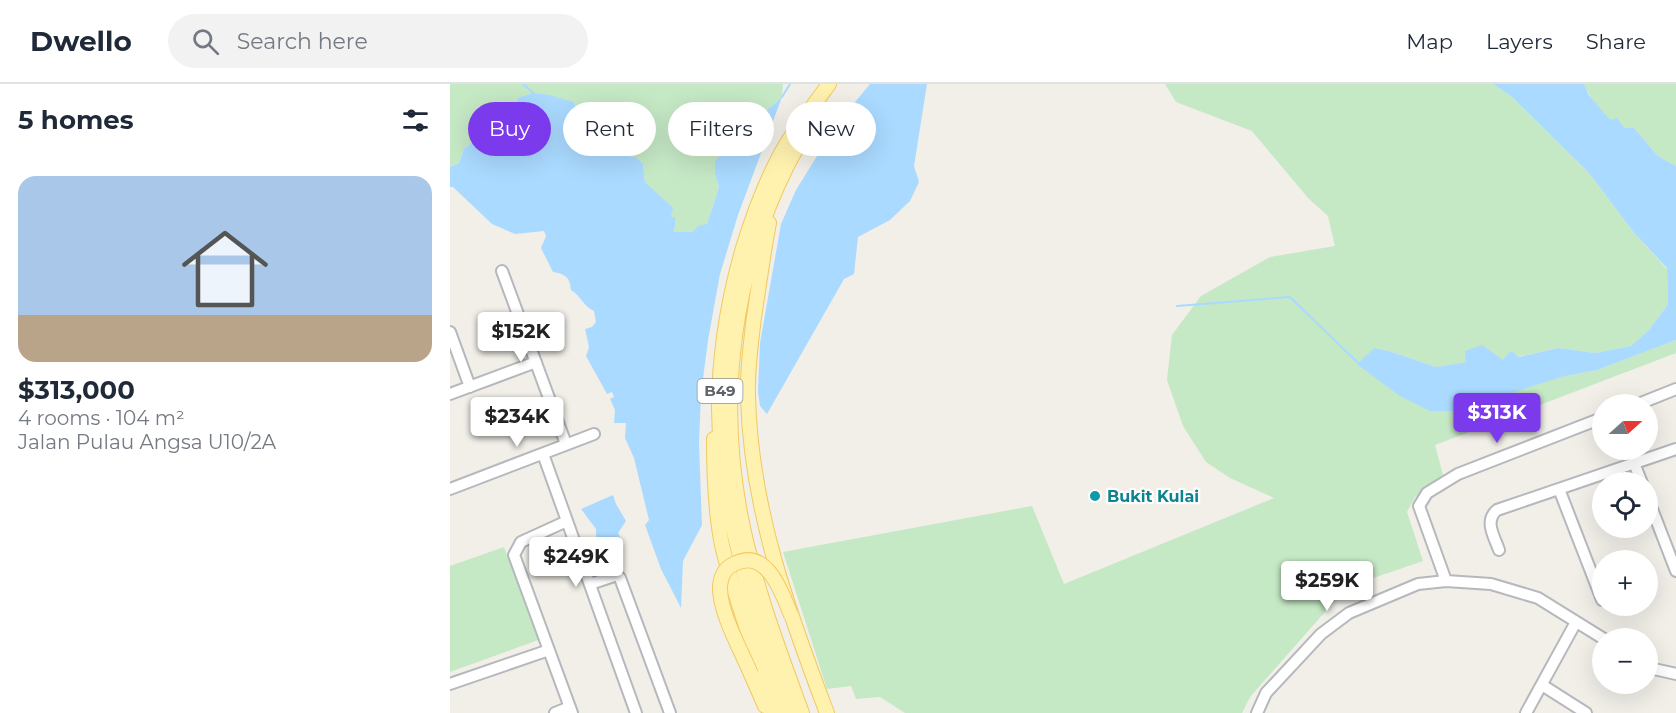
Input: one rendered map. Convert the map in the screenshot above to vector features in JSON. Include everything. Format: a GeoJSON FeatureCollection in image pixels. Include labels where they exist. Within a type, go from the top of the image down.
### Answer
{"type":"FeatureCollection","features":[{"type":"Feature","properties":{"kind":"main road","name":"B49"},"geometry":{"type":"LineString","coordinates":[[769,713],[723,545],[718,518],[714,433],[719,410],[729,303],[756,210],[787,144],[829,84]]}},
{"type":"Feature","properties":{"kind":"main road","name":"B49"},"geometry":{"type":"LineString","coordinates":[[802,713],[781,657],[746,541],[736,488],[730,418],[733,352],[746,274],[760,227],[786,166],[837,84]]}},
{"type":"Feature","properties":{"kind":"main road"},"geometry":{"type":"LineString","coordinates":[[777,188],[758,290],[749,361],[748,394],[752,448],[765,523],[791,615]]}},
{"type":"Feature","properties":{"kind":"main road","name":"B49"},"geometry":{"type":"LineString","coordinates":[[719,410],[734,532],[789,713]]}},
{"type":"Feature","properties":{"kind":"main road"},"geometry":{"type":"LineString","coordinates":[[769,713],[723,605],[720,587],[722,575],[726,568],[739,561],[762,564],[776,581],[827,713]]}},
{"type":"Feature","properties":{"kind":"street"},"geometry":{"type":"LineString","coordinates":[[502,271],[566,444]]}},
{"type":"Feature","properties":{"kind":"street"},"geometry":{"type":"LineString","coordinates":[[450,332],[470,387]]}},
{"type":"Feature","properties":{"kind":"street"},"geometry":{"type":"LineString","coordinates":[[450,394],[536,362]]}},
{"type":"Feature","properties":{"kind":"street"},"geometry":{"type":"LineString","coordinates":[[1658,397],[1676,390]]}},
{"type":"Feature","properties":{"kind":"street"},"geometry":{"type":"LineString","coordinates":[[1446,581],[1419,506],[1427,493],[1458,474],[1592,422]]}},
{"type":"Feature","properties":{"kind":"street"},"geometry":{"type":"LineString","coordinates":[[450,489],[594,434]]}},
{"type":"Feature","properties":{"kind":"street"},"geometry":{"type":"LineString","coordinates":[[1499,550],[1489,522],[1491,515],[1497,510],[1676,449]]}},
{"type":"Feature","properties":{"kind":"street"},"geometry":{"type":"LineString","coordinates":[[543,454],[636,713]]}},
{"type":"Feature","properties":{"kind":"street"},"geometry":{"type":"LineString","coordinates":[[1634,463],[1638,472]]}},
{"type":"Feature","properties":{"kind":"street"},"geometry":{"type":"LineString","coordinates":[[1559,489],[1592,573]]}},
{"type":"Feature","properties":{"kind":"street"},"geometry":{"type":"LineString","coordinates":[[555,713],[571,710],[514,555],[521,542],[567,521]]}},
{"type":"Feature","properties":{"kind":"street"},"geometry":{"type":"LineString","coordinates":[[1658,524],[1676,571]]}},
{"type":"Feature","properties":{"kind":"street"},"geometry":{"type":"LineString","coordinates":[[590,584],[613,575],[620,578],[670,713]]}},
{"type":"Feature","properties":{"kind":"street"},"geometry":{"type":"LineString","coordinates":[[1257,713],[1266,693],[1321,634],[1350,613],[1418,584],[1446,581],[1491,584],[1538,598],[1592,632]]}},
{"type":"Feature","properties":{"kind":"street"},"geometry":{"type":"LineString","coordinates":[[1526,713],[1576,622]]}},
{"type":"Feature","properties":{"kind":"street"},"geometry":{"type":"LineString","coordinates":[[450,684],[549,650]]}},
{"type":"Feature","properties":{"kind":"street"},"geometry":{"type":"LineString","coordinates":[[1658,670],[1676,674]]}},
{"type":"Feature","properties":{"kind":"street"},"geometry":{"type":"LineString","coordinates":[[1542,685],[1586,713]]}},
{"type":"Feature","properties":{"kind":"green space"},"geometry":{"type":"Polygon","coordinates":[[[450,84],[783,84],[782,97],[774,104],[774,102],[668,102],[668,156],[719,156],[715,161],[715,174],[719,187],[707,224],[693,232],[674,232],[676,218],[671,216],[645,182],[643,164],[636,157],[630,156],[656,156],[656,102],[563,102],[563,105],[549,97],[530,95],[518,98],[516,102],[468,102],[468,146],[464,148],[459,163],[450,167],[450,84]]]}},
{"type":"Feature","properties":{"kind":"green space"},"geometry":{"type":"Polygon","coordinates":[[[1165,84],[1493,84],[1512,97],[1589,173],[1635,234],[1667,269],[1668,304],[1649,330],[1631,346],[1595,353],[1558,348],[1503,360],[1466,362],[1436,367],[1374,348],[1358,364],[1398,395],[1561,377],[1597,370],[1676,340],[1676,353],[1435,445],[1443,475],[1415,497],[1407,512],[1423,561],[1347,587],[1250,697],[1242,713],[905,713],[880,697],[856,699],[851,686],[827,689],[783,552],[1032,506],[1064,584],[1274,498],[1230,478],[1206,462],[1183,426],[1167,380],[1172,335],[1201,296],[1270,257],[1335,246],[1328,216],[1308,198],[1252,131],[1176,102],[1165,84]]]}},
{"type":"Feature","properties":{"kind":"green space"},"geometry":{"type":"Polygon","coordinates":[[[1584,84],[1676,84],[1676,166],[1658,156],[1634,128],[1624,128],[1612,122],[1595,103],[1584,84]]]}},
{"type":"Feature","properties":{"kind":"green space"},"geometry":{"type":"Polygon","coordinates":[[[504,547],[538,640],[450,672],[450,566],[504,547]]]}},
{"type":"Feature","properties":{"kind":"water"},"geometry":{"type":"Polygon","coordinates":[[[870,84],[927,84],[914,166],[919,182],[910,201],[890,220],[858,237],[854,274],[844,279],[767,414],[760,406],[758,391],[760,343],[781,224],[796,190],[817,156],[876,156],[876,102],[855,102],[870,84]]]}},
{"type":"Feature","properties":{"kind":"water"},"geometry":{"type":"Polygon","coordinates":[[[1493,84],[1584,84],[1589,95],[1610,120],[1617,118],[1624,128],[1634,128],[1658,156],[1676,166],[1676,340],[1597,370],[1561,377],[1457,411],[1430,411],[1398,395],[1357,364],[1374,348],[1436,367],[1466,362],[1465,351],[1482,345],[1503,360],[1511,351],[1519,357],[1558,348],[1595,353],[1631,346],[1649,330],[1668,304],[1667,268],[1635,234],[1589,173],[1512,97],[1493,84]]]}},
{"type":"Feature","properties":{"kind":"water"},"geometry":{"type":"Polygon","coordinates":[[[533,93],[573,102],[563,102],[563,156],[636,157],[643,164],[645,182],[673,208],[671,216],[676,218],[674,232],[693,232],[698,226],[707,224],[719,187],[715,174],[715,161],[719,156],[760,156],[738,215],[720,274],[708,340],[701,394],[699,443],[702,525],[683,561],[681,608],[661,569],[645,525],[649,520],[634,458],[625,438],[626,423],[614,423],[615,410],[610,399],[614,397],[612,392],[607,394],[586,356],[589,347],[585,329],[592,327],[596,322],[594,311],[571,290],[566,277],[553,272],[541,248],[546,236],[544,231],[515,234],[492,224],[453,187],[450,187],[450,167],[459,163],[464,148],[468,146],[468,156],[551,156],[551,102],[516,102],[518,98],[533,93]]]}},
{"type":"Feature","properties":{"kind":"water"},"geometry":{"type":"Polygon","coordinates":[[[782,97],[774,118],[774,104],[782,97]]]}},
{"type":"Feature","properties":{"kind":"water"},"geometry":{"type":"Polygon","coordinates":[[[613,495],[626,521],[618,533],[622,541],[607,562],[599,561],[596,529],[581,509],[613,495]]]}},
{"type":"Feature","properties":{"kind":"waterway"},"geometry":{"type":"LineString","coordinates":[[523,84],[533,93]]}},
{"type":"Feature","properties":{"kind":"waterway"},"geometry":{"type":"LineString","coordinates":[[782,97],[790,84]]}},
{"type":"Feature","properties":{"kind":"waterway"},"geometry":{"type":"LineString","coordinates":[[1177,306],[1290,297],[1359,364]]}},
{"type":"Feature","properties":{"kind":"place","name":"Bukit Kulai"},"geometry":{"type":"Point","coordinates":[1095,496]}}]}
